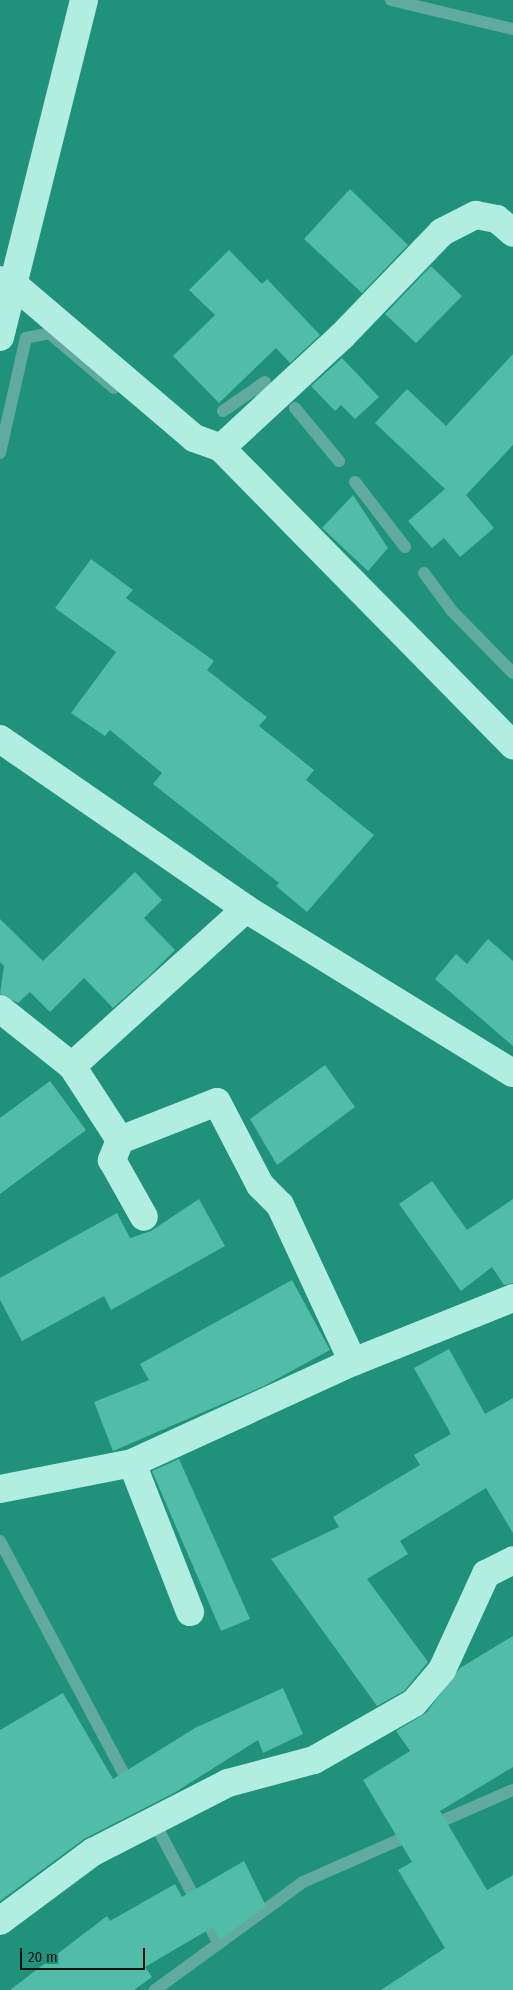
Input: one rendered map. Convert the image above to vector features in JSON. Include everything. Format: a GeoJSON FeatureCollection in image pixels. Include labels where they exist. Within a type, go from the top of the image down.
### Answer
{"type":"FeatureCollection","features":[{"type":"Feature","properties":{"kind":"street"},"geometry":{"type":"LineString","coordinates":[[0,337],[6,282],[84,0]]}},
{"type":"Feature","properties":{"kind":"street"},"geometry":{"type":"LineString","coordinates":[[221,448],[342,336],[442,232],[476,215],[508,219]]}},
{"type":"Feature","properties":{"kind":"street"},"geometry":{"type":"LineString","coordinates":[[6,282],[194,438],[221,448],[513,745]]}},
{"type":"Feature","properties":{"kind":"street"},"geometry":{"type":"LineString","coordinates":[[0,739],[246,909],[513,1073]]}},
{"type":"Feature","properties":{"kind":"street"},"geometry":{"type":"LineString","coordinates":[[72,1066],[246,909]]}},
{"type":"Feature","properties":{"kind":"street"},"geometry":{"type":"LineString","coordinates":[[0,1009],[72,1066],[120,1140]]}},
{"type":"Feature","properties":{"kind":"street"},"geometry":{"type":"LineString","coordinates":[[144,1217],[112,1160],[120,1140],[217,1102],[260,1185],[280,1205],[353,1362]]}},
{"type":"Feature","properties":{"kind":"street"},"geometry":{"type":"LineString","coordinates":[[0,1489],[132,1463],[353,1362],[513,1298]]}},
{"type":"Feature","properties":{"kind":"street"},"geometry":{"type":"LineString","coordinates":[[132,1463],[190,1612]]}},
{"type":"Feature","properties":{"kind":"street"},"geometry":{"type":"LineString","coordinates":[[0,1922],[93,1852],[228,1783],[314,1760],[414,1703],[442,1670],[486,1574],[513,1560]]}},
{"type":"Feature","properties":{"kind":"building"},"geometry":{"type":"Polygon","coordinates":[[[350,189],[408,245],[362,293],[304,239],[350,189]]]}},
{"type":"Feature","properties":{"kind":"building"},"geometry":{"type":"Polygon","coordinates":[[[229,250],[262,284],[267,279],[320,335],[290,363],[276,348],[219,403],[173,356],[215,315],[189,290],[229,250]]]}},
{"type":"Feature","properties":{"kind":"building"},"geometry":{"type":"Polygon","coordinates":[[[431,266],[462,296],[416,343],[385,314],[431,266]]]}},
{"type":"Feature","properties":{"kind":"building"},"geometry":{"type":"Polygon","coordinates":[[[513,354],[513,445],[466,495],[494,528],[460,557],[444,538],[432,548],[408,521],[445,489],[375,423],[407,389],[446,426],[513,354]]]}},
{"type":"Feature","properties":{"kind":"building"},"geometry":{"type":"Polygon","coordinates":[[[342,358],[379,397],[355,419],[341,405],[335,411],[311,386],[342,358]]]}},
{"type":"Feature","properties":{"kind":"building"},"geometry":{"type":"Polygon","coordinates":[[[353,495],[388,548],[368,571],[322,528],[353,495]]]}},
{"type":"Feature","properties":{"kind":"building"},"geometry":{"type":"Polygon","coordinates":[[[91,559],[133,590],[126,598],[214,661],[207,670],[267,717],[259,726],[314,770],[306,780],[374,835],[307,912],[276,886],[279,883],[153,784],[162,773],[110,730],[105,736],[71,713],[116,652],[55,608],[91,559]]]}},
{"type":"Feature","properties":{"kind":"building"},"geometry":{"type":"Polygon","coordinates":[[[135,872],[162,900],[144,918],[175,950],[151,974],[113,1008],[84,978],[50,1012],[30,992],[18,1003],[0,994],[4,966],[0,962],[0,919],[43,961],[135,872]]]}},
{"type":"Feature","properties":{"kind":"building"},"geometry":{"type":"Polygon","coordinates":[[[488,939],[513,961],[513,1046],[435,979],[456,954],[467,964],[488,939]]]}},
{"type":"Feature","properties":{"kind":"building"},"geometry":{"type":"Polygon","coordinates":[[[325,1065],[355,1107],[277,1165],[250,1119],[325,1065]]]}},
{"type":"Feature","properties":{"kind":"building"},"geometry":{"type":"Polygon","coordinates":[[[50,1081],[86,1130],[0,1194],[0,1118],[50,1081]]]}},
{"type":"Feature","properties":{"kind":"building"},"geometry":{"type":"Polygon","coordinates":[[[432,1181],[467,1230],[513,1199],[513,1283],[504,1285],[492,1267],[461,1291],[399,1204],[432,1181]]]}},
{"type":"Feature","properties":{"kind":"building"},"geometry":{"type":"Polygon","coordinates":[[[199,1199],[225,1246],[111,1310],[104,1296],[22,1341],[0,1300],[0,1278],[117,1213],[130,1238],[151,1231],[199,1199]]]}},
{"type":"Feature","properties":{"kind":"building"},"geometry":{"type":"Polygon","coordinates":[[[292,1280],[330,1350],[264,1386],[113,1451],[94,1402],[149,1380],[140,1364],[292,1280]]]}},
{"type":"Feature","properties":{"kind":"building"},"geometry":{"type":"Polygon","coordinates":[[[449,1349],[485,1414],[513,1398],[513,1533],[486,1488],[400,1541],[408,1554],[367,1579],[428,1662],[404,1691],[377,1706],[271,1559],[339,1527],[333,1517],[420,1465],[414,1455],[451,1434],[414,1368],[449,1349]]]}},
{"type":"Feature","properties":{"kind":"building"},"geometry":{"type":"Polygon","coordinates":[[[179,1459],[250,1619],[221,1631],[152,1471],[179,1459]]]}},
{"type":"Feature","properties":{"kind":"building"},"geometry":{"type":"Polygon","coordinates":[[[513,1636],[513,1767],[440,1811],[487,1890],[513,1875],[513,1990],[381,1990],[445,1948],[398,1870],[412,1862],[363,1780],[410,1751],[396,1731],[426,1713],[460,1668],[513,1636]]]}},
{"type":"Feature","properties":{"kind":"building"},"geometry":{"type":"Polygon","coordinates":[[[283,1688],[303,1734],[263,1753],[258,1740],[174,1793],[84,1839],[0,1901],[0,1730],[63,1693],[113,1779],[195,1728],[283,1688]]]}},
{"type":"Feature","properties":{"kind":"building"},"geometry":{"type":"Polygon","coordinates":[[[244,1861],[266,1906],[220,1940],[213,1927],[145,1967],[152,1977],[134,1990],[10,1990],[107,1916],[110,1921],[175,1884],[182,1897],[244,1861]]]}},
{"type":"Feature","properties":{"kind":"waterway"},"geometry":{"type":"LineString","coordinates":[[391,0],[513,29]]}},
{"type":"Feature","properties":{"kind":"waterway"},"geometry":{"type":"LineString","coordinates":[[0,453],[26,338],[49,333],[114,388]]}},
{"type":"Feature","properties":{"kind":"waterway"},"geometry":{"type":"LineString","coordinates":[[223,411],[265,382]]}},
{"type":"Feature","properties":{"kind":"waterway"},"geometry":{"type":"LineString","coordinates":[[295,408],[339,461]]}},
{"type":"Feature","properties":{"kind":"waterway"},"geometry":{"type":"LineString","coordinates":[[355,482],[405,547]]}},
{"type":"Feature","properties":{"kind":"waterway"},"geometry":{"type":"LineString","coordinates":[[424,573],[452,611],[513,673]]}},
{"type":"Feature","properties":{"kind":"waterway"},"geometry":{"type":"LineString","coordinates":[[0,1541],[131,1787]]}},
{"type":"Feature","properties":{"kind":"waterway"},"geometry":{"type":"LineString","coordinates":[[155,1990],[303,1882],[513,1790]]}},
{"type":"Feature","properties":{"kind":"waterway"},"geometry":{"type":"LineString","coordinates":[[160,1833],[218,1942]]}}]}
